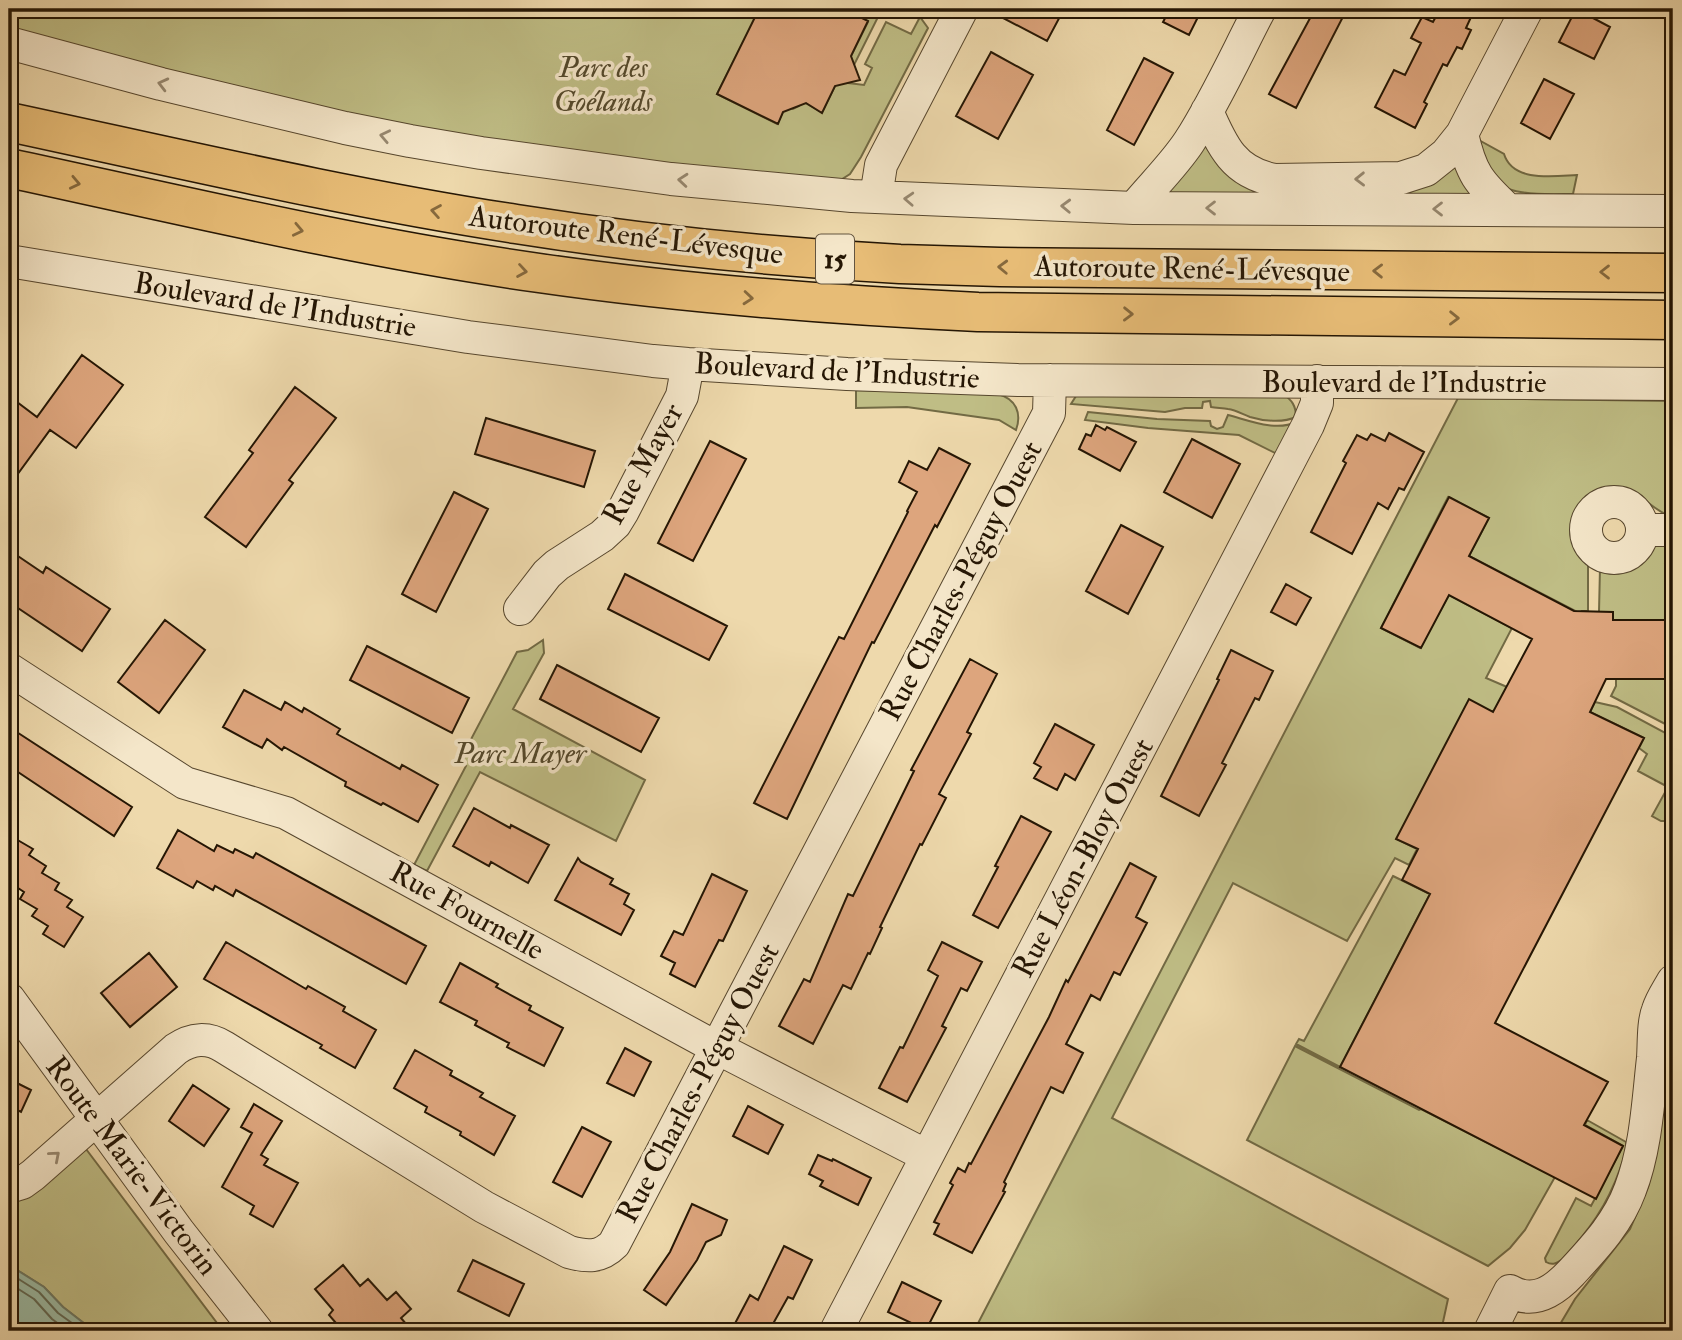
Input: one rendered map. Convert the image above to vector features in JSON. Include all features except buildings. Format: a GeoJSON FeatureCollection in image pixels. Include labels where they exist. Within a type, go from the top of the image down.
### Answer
{"type":"FeatureCollection","features":[{"type":"Feature","properties":{"kind":"highway","name":"Autoroute René-Lévesque"},"geometry":{"type":"LineString","coordinates":[[9,122],[309,186],[462,215],[607,237],[746,252],[1000,267],[1673,273]]}},
{"type":"Feature","properties":{"kind":"highway","name":"Autoroute René-Lévesque"},"geometry":{"type":"LineString","coordinates":[[9,168],[407,252],[548,275],[722,296],[978,312],[1673,320]]}},
{"type":"Feature","properties":{"kind":"street"},"geometry":{"type":"LineString","coordinates":[[876,197],[881,165],[962,9]]}},
{"type":"Feature","properties":{"kind":"street"},"geometry":{"type":"LineString","coordinates":[[1134,208],[1184,148],[1207,111],[1260,9]]}},
{"type":"Feature","properties":{"kind":"street"},"geometry":{"type":"LineString","coordinates":[[1207,111],[1232,158],[1252,173],[1264,178],[1401,178],[1426,170],[1462,134],[1527,9]]}},
{"type":"Feature","properties":{"kind":"street"},"geometry":{"type":"LineString","coordinates":[[9,43],[345,128],[494,155],[671,179],[876,197],[1134,208],[1673,211]]}},
{"type":"Feature","properties":{"kind":"street"},"geometry":{"type":"LineString","coordinates":[[1462,134],[1477,179],[1507,209]]}},
{"type":"Feature","properties":{"kind":"street","name":"Boulevard de l'Industrie"},"geometry":{"type":"LineString","coordinates":[[9,261],[465,337],[688,364],[862,375],[1050,380],[1673,384]]}},
{"type":"Feature","properties":{"kind":"street","name":"Rue Mayer"},"geometry":{"type":"LineString","coordinates":[[520,609],[557,565],[603,536],[615,524],[682,396],[688,364]]}},
{"type":"Feature","properties":{"kind":"street","name":"Rue Charles-Péguy Ouest"},"geometry":{"type":"LineString","coordinates":[[9,1187],[22,1183],[33,1175],[182,1044],[212,1041],[484,1207],[569,1252],[596,1256],[607,1251],[614,1244],[1049,413],[1050,380]]}},
{"type":"Feature","properties":{"kind":"street","name":"Rue Léon-Bloy Ouest"},"geometry":{"type":"LineString","coordinates":[[836,1331],[1308,425],[1317,403],[1317,381]]}},
{"type":"Feature","properties":{"kind":"street","name":"Rue Fournelle"},"geometry":{"type":"LineString","coordinates":[[9,669],[185,783],[286,813],[717,1048],[927,1156]]}},
{"type":"Feature","properties":{"kind":"street"},"geometry":{"type":"LineString","coordinates":[[1490,1331],[1510,1291],[1528,1297],[1551,1291],[1600,1241],[1620,1212],[1634,1177],[1646,1126],[1657,1011],[1673,981]]}},
{"type":"Feature","properties":{"kind":"street","name":"Route Marie-Victorin"},"geometry":{"type":"LineString","coordinates":[[9,999],[179,1232],[257,1331]]}},
{"type":"Feature","properties":{"kind":"green space","name":"Parc des Goélands"},"geometry":{"type":"Polygon","coordinates":[[[9,9],[755,9],[759,11],[717,94],[777,124],[786,106],[793,109],[802,101],[822,112],[839,78],[848,83],[864,85],[872,68],[865,64],[886,22],[911,34],[920,17],[928,28],[861,157],[850,174],[839,181],[504,146],[218,86],[9,29],[9,9]]]}},
{"type":"Feature","properties":{"kind":"green space"},"geometry":{"type":"Polygon","coordinates":[[[844,9],[862,9],[878,17],[853,67],[847,64],[868,22],[844,9]]]}},
{"type":"Feature","properties":{"kind":"green space"},"geometry":{"type":"Polygon","coordinates":[[[1208,132],[1232,172],[1455,160],[1481,197],[1158,198],[1208,132]]]}},
{"type":"Feature","properties":{"kind":"green space"},"geometry":{"type":"Polygon","coordinates":[[[1477,139],[1504,154],[1516,170],[1525,174],[1577,175],[1573,194],[1528,193],[1505,188],[1490,175],[1477,139]]]}},
{"type":"Feature","properties":{"kind":"green space"},"geometry":{"type":"Polygon","coordinates":[[[856,390],[998,394],[1013,403],[1018,412],[1018,424],[1016,430],[999,420],[907,407],[856,408],[856,390]]]}},
{"type":"Feature","properties":{"kind":"green space"},"geometry":{"type":"Polygon","coordinates":[[[1084,393],[1283,394],[1293,404],[1296,417],[1279,421],[1261,420],[1231,410],[1211,407],[1210,401],[1203,402],[1202,408],[1165,412],[1071,404],[1076,396],[1084,393]]]}},
{"type":"Feature","properties":{"kind":"green space"},"geometry":{"type":"Polygon","coordinates":[[[1458,398],[1673,401],[1673,517],[1628,491],[1606,491],[1584,503],[1574,524],[1579,548],[1588,560],[1588,611],[1582,611],[1583,615],[1469,556],[1489,518],[1448,497],[1381,628],[1420,648],[1449,595],[1512,628],[1486,678],[1530,701],[1397,839],[1417,849],[1409,865],[1395,858],[1347,941],[1233,883],[1112,1118],[1448,1299],[1443,1322],[1445,1331],[974,1331],[1458,398]]]}},
{"type":"Feature","properties":{"kind":"green space"},"geometry":{"type":"Polygon","coordinates":[[[1088,412],[1210,421],[1211,426],[1217,429],[1223,427],[1228,415],[1280,426],[1296,422],[1279,455],[1239,435],[1085,420],[1088,412]]]}},
{"type":"Feature","properties":{"kind":"green space"},"geometry":{"type":"Polygon","coordinates":[[[1654,545],[1666,546],[1665,563],[1673,563],[1673,620],[1613,620],[1613,612],[1599,612],[1600,568],[1617,570],[1634,566],[1654,545]]]}},
{"type":"Feature","properties":{"kind":"green space","name":"Parc Mayer"},"geometry":{"type":"Polygon","coordinates":[[[543,640],[544,653],[513,709],[645,780],[616,841],[480,772],[427,871],[414,865],[466,766],[459,762],[517,652],[528,650],[543,640]]]}},
{"type":"Feature","properties":{"kind":"green space"},"geometry":{"type":"Polygon","coordinates":[[[1616,679],[1673,679],[1673,728],[1611,696],[1616,679]]]}},
{"type":"Feature","properties":{"kind":"green space"},"geometry":{"type":"Polygon","coordinates":[[[1595,702],[1617,707],[1673,737],[1673,812],[1666,821],[1652,816],[1668,787],[1638,771],[1647,754],[1639,748],[1644,738],[1590,712],[1595,702]]]}},
{"type":"Feature","properties":{"kind":"green space"},"geometry":{"type":"Polygon","coordinates":[[[1393,876],[1430,894],[1340,1067],[1296,1044],[1299,1039],[1304,1041],[1393,876]]]}},
{"type":"Feature","properties":{"kind":"green space"},"geometry":{"type":"Polygon","coordinates":[[[1295,1046],[1555,1177],[1525,1230],[1510,1248],[1488,1266],[1247,1140],[1295,1046]]]}},
{"type":"Feature","properties":{"kind":"green space"},"geometry":{"type":"Polygon","coordinates":[[[1673,1047],[1673,1331],[1556,1331],[1575,1299],[1630,1229],[1648,1187],[1673,1047]]]}},
{"type":"Feature","properties":{"kind":"green space"},"geometry":{"type":"Polygon","coordinates":[[[1587,1120],[1626,1142],[1626,1149],[1615,1182],[1596,1217],[1563,1259],[1551,1264],[1546,1262],[1545,1258],[1576,1198],[1591,1206],[1623,1146],[1585,1125],[1587,1120]]]}},
{"type":"Feature","properties":{"kind":"green space"},"geometry":{"type":"Polygon","coordinates":[[[86,1149],[223,1331],[94,1331],[63,1307],[44,1287],[9,1265],[9,1198],[86,1149]]]}},
{"type":"Feature","properties":{"kind":"water"},"geometry":{"type":"Polygon","coordinates":[[[9,1265],[44,1287],[63,1307],[94,1331],[9,1331],[9,1265]]]}}]}
